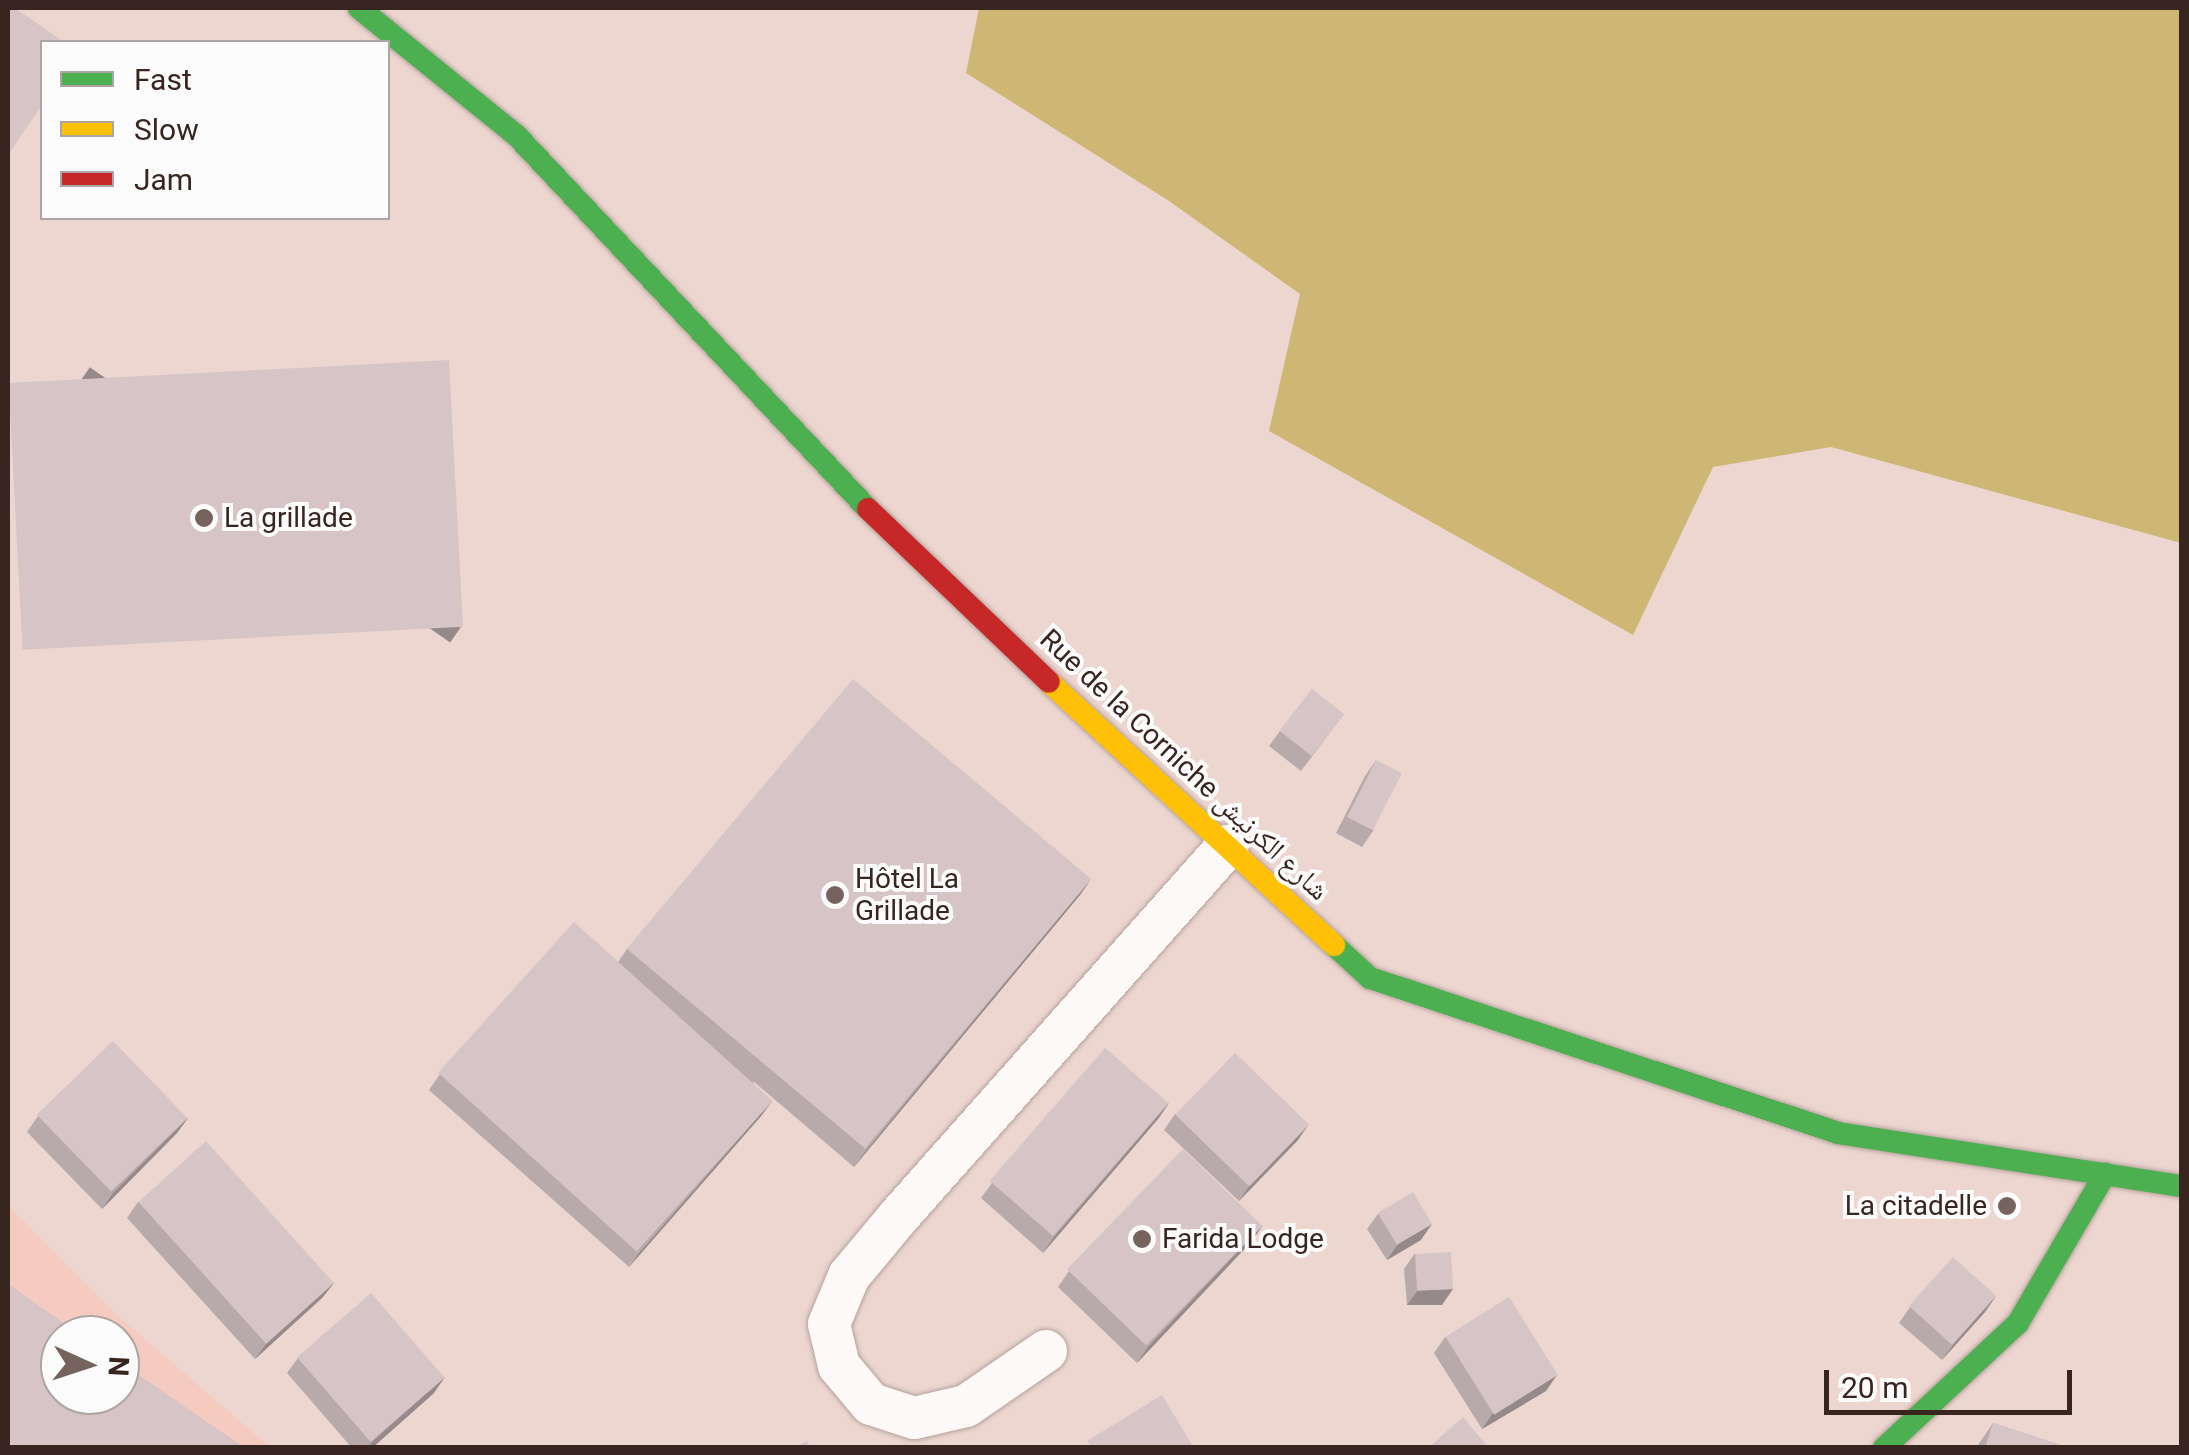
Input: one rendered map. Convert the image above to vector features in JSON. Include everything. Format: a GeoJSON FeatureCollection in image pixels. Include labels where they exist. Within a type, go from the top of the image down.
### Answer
{"type":"FeatureCollection","features":[{"type":"Feature","properties":{"kind":"main road","name":"Rue de la Corniche شارع الكرنيش"},"geometry":{"type":"LineString","coordinates":[[359,8],[516,135],[908,551],[1370,978],[1838,1133],[2182,1186]]}},
{"type":"Feature","properties":{"kind":"main road"},"geometry":{"type":"LineString","coordinates":[[1884,1448],[2018,1322],[2104,1174]]}},
{"type":"Feature","properties":{"kind":"lane"},"geometry":{"type":"LineString","coordinates":[[1046,1351],[966,1406],[914,1418],[872,1404],[839,1366],[829,1324],[850,1276],[899,1216],[1228,846]]}},
{"type":"Feature","properties":{"kind":"shaded area"},"geometry":{"type":"Polygon","coordinates":[[[979,8],[2181,8],[2181,543],[1831,447],[1713,467],[1633,635],[1269,431],[1300,294],[1169,201],[966,73],[979,8]]]}},
{"type":"Feature","properties":{"kind":"shaded area"},"geometry":{"type":"Polygon","coordinates":[[[8,1205],[117,1315],[40,1315],[40,1415],[140,1415],[140,1335],[270,1447],[8,1447],[8,1205]]]}},
{"type":"Feature","properties":{"kind":"building"},"geometry":{"type":"Polygon","coordinates":[[[8,8],[15,8],[61,40],[40,40],[40,108],[8,155],[8,8]]]}},
{"type":"Feature","properties":{"kind":"building"},"geometry":{"type":"Polygon","coordinates":[[[449,360],[463,627],[23,650],[9,383],[449,360]]]}},
{"type":"Feature","properties":{"kind":"building"},"geometry":{"type":"Polygon","coordinates":[[[853,679],[1091,879],[865,1149],[627,949],[853,679]]]}},
{"type":"Feature","properties":{"kind":"building"},"geometry":{"type":"Polygon","coordinates":[[[1312,689],[1344,714],[1312,756],[1279,731],[1312,689]]]}},
{"type":"Feature","properties":{"kind":"building"},"geometry":{"type":"Polygon","coordinates":[[[1376,760],[1402,773],[1373,830],[1347,817],[1376,760]]]}},
{"type":"Feature","properties":{"kind":"building"},"geometry":{"type":"Polygon","coordinates":[[[574,922],[772,1101],[637,1252],[438,1073],[574,922]]]}},
{"type":"Feature","properties":{"kind":"building"},"geometry":{"type":"Polygon","coordinates":[[[113,1041],[187,1118],[111,1192],[37,1115],[113,1041]]]}},
{"type":"Feature","properties":{"kind":"building"},"geometry":{"type":"Polygon","coordinates":[[[1105,1048],[1168,1103],[1053,1236],[990,1181],[1105,1048]]]}},
{"type":"Feature","properties":{"kind":"building"},"geometry":{"type":"Polygon","coordinates":[[[1235,1053],[1309,1125],[1249,1186],[1175,1115],[1235,1053]]]}},
{"type":"Feature","properties":{"kind":"building"},"geometry":{"type":"Polygon","coordinates":[[[206,1141],[334,1283],[266,1344],[138,1202],[206,1141]]]}},
{"type":"Feature","properties":{"kind":"building"},"geometry":{"type":"Polygon","coordinates":[[[1183,1149],[1262,1225],[1146,1346],[1067,1269],[1183,1149]]]}},
{"type":"Feature","properties":{"kind":"building"},"geometry":{"type":"Polygon","coordinates":[[[1413,1192],[1432,1224],[1397,1245],[1378,1213],[1413,1192]]]}},
{"type":"Feature","properties":{"kind":"building"},"geometry":{"type":"Polygon","coordinates":[[[1451,1252],[1453,1289],[1417,1291],[1415,1254],[1451,1252]]]}},
{"type":"Feature","properties":{"kind":"building"},"geometry":{"type":"Polygon","coordinates":[[[1953,1257],[1996,1296],[1952,1345],[1909,1306],[1953,1257]]]}},
{"type":"Feature","properties":{"kind":"building"},"geometry":{"type":"Polygon","coordinates":[[[8,1284],[52,1315],[40,1315],[40,1415],[140,1415],[140,1376],[245,1448],[17,1448],[8,1441],[8,1284]]]}},
{"type":"Feature","properties":{"kind":"building"},"geometry":{"type":"Polygon","coordinates":[[[371,1293],[444,1378],[371,1442],[297,1357],[371,1293]]]}},
{"type":"Feature","properties":{"kind":"building"},"geometry":{"type":"Polygon","coordinates":[[[1509,1297],[1558,1375],[1494,1415],[1445,1337],[1509,1297]]]}},
{"type":"Feature","properties":{"kind":"building"},"geometry":{"type":"Polygon","coordinates":[[[1162,1395],[1194,1448],[1092,1448],[1087,1441],[1162,1395]]]}},
{"type":"Feature","properties":{"kind":"building"},"geometry":{"type":"Polygon","coordinates":[[[1463,1417],[1489,1448],[1428,1448],[1463,1417]]]}},
{"type":"Feature","properties":{"kind":"building"},"geometry":{"type":"Polygon","coordinates":[[[1993,1423],[2070,1448],[1985,1448],[1993,1423]]]}},
{"type":"Feature","properties":{"kind":"traffic: fast"},"geometry":{"type":"LineString","coordinates":[[359,8],[516,135],[868,509]]}},
{"type":"Feature","properties":{"kind":"traffic: fast"},"geometry":{"type":"LineString","coordinates":[[1334,945],[1370,978],[1838,1133],[2182,1186]]}},
{"type":"Feature","properties":{"kind":"traffic: fast"},"geometry":{"type":"LineString","coordinates":[[1884,1448],[2018,1323],[2105,1174]]}},
{"type":"Feature","properties":{"kind":"traffic: slow"},"geometry":{"type":"LineString","coordinates":[[1049,682],[1334,945]]}},
{"type":"Feature","properties":{"kind":"traffic: jam"},"geometry":{"type":"LineString","coordinates":[[868,509],[1049,682]]}},
{"type":"Feature","properties":{"kind":"place","name":"La grillade"},"geometry":{"type":"Point","coordinates":[204,518]}},
{"type":"Feature","properties":{"kind":"place","name":"Hôtel La Grillade"},"geometry":{"type":"Point","coordinates":[835,895]}},
{"type":"Feature","properties":{"kind":"place","name":"La citadelle"},"geometry":{"type":"Point","coordinates":[2007,1206]}},
{"type":"Feature","properties":{"kind":"place","name":"Farida Lodge"},"geometry":{"type":"Point","coordinates":[1142,1239]}}]}
